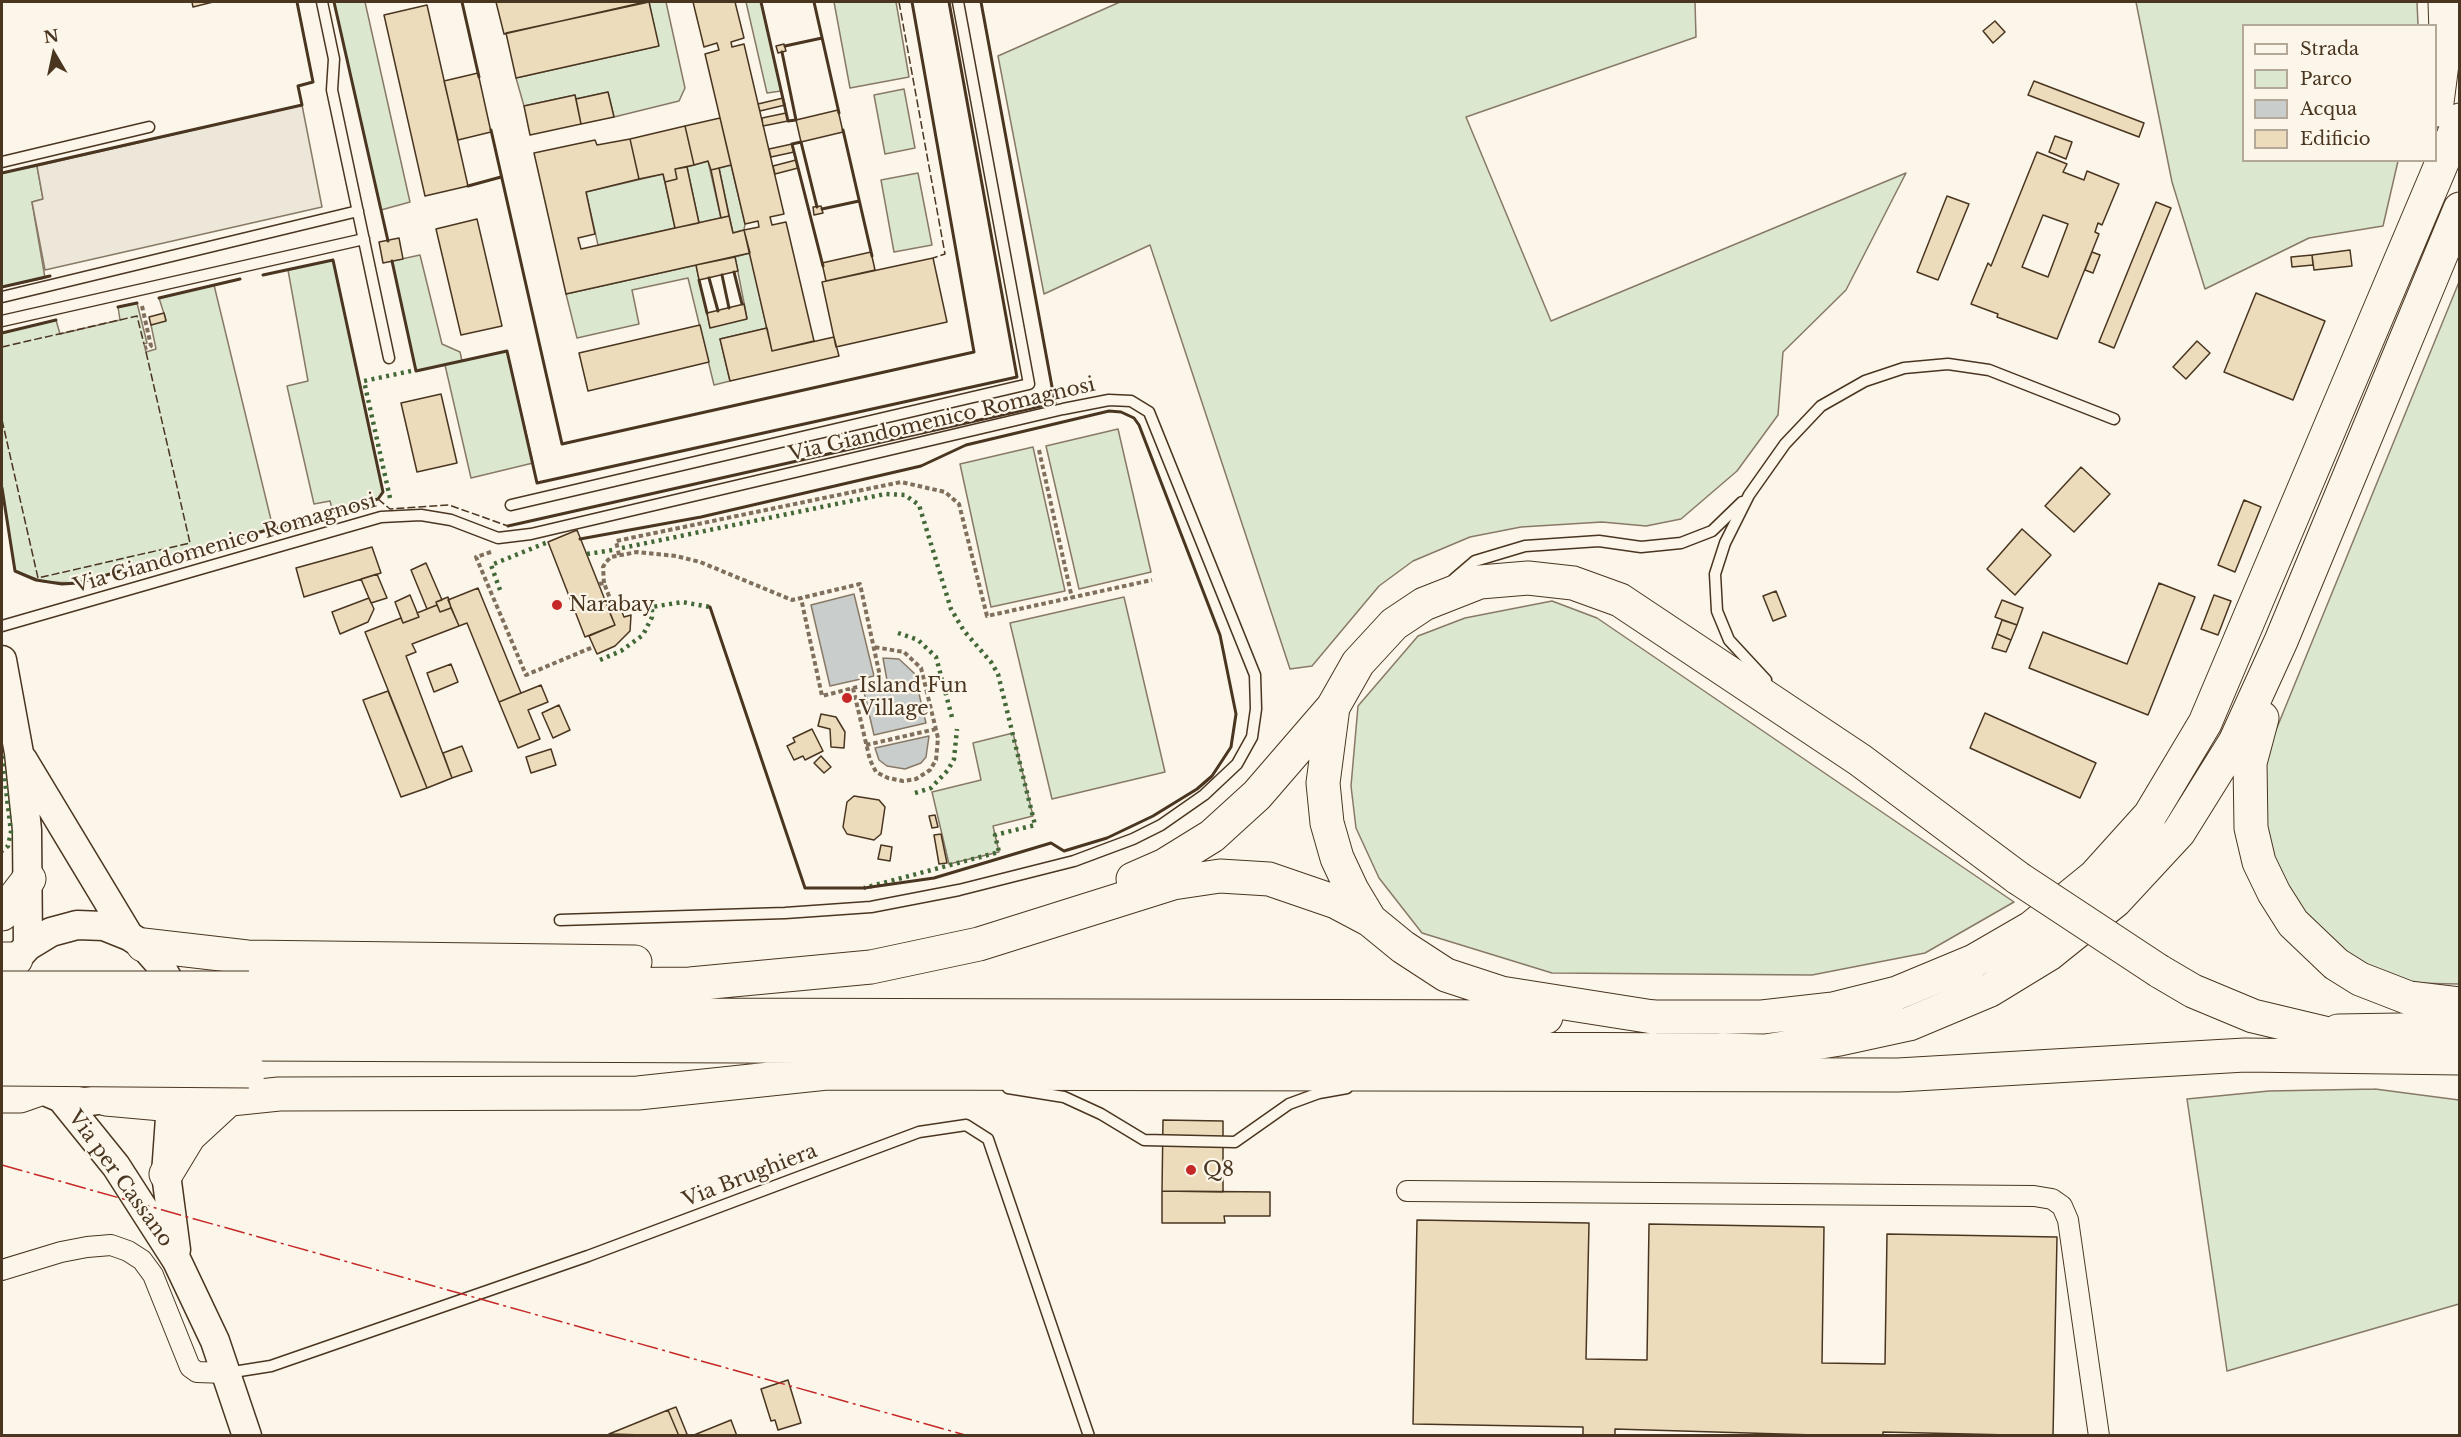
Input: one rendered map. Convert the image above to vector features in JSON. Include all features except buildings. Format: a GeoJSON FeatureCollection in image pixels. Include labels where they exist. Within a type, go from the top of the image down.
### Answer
{"type":"FeatureCollection","features":[{"type":"Feature","properties":{"kind":"highway"},"geometry":{"type":"LineString","coordinates":[[2437,102],[2446,33],[2445,2]]}},
{"type":"Feature","properties":{"kind":"highway"},"geometry":{"type":"LineString","coordinates":[[2,1042],[249,1029],[1762,1017],[1833,1009],[1897,993],[1974,961],[2031,927],[2095,876],[2150,815],[2205,723],[2460,120]]}},
{"type":"Feature","properties":{"kind":"highway"},"geometry":{"type":"LineString","coordinates":[[2356,368],[2421,162]]}},
{"type":"Feature","properties":{"kind":"highway"},"geometry":{"type":"LineString","coordinates":[[10,968],[249,1029],[1765,1051],[1840,1039],[1909,1024],[1990,990],[2049,954],[2115,901],[2179,832],[2235,742],[2281,641],[2460,209]]}},
{"type":"Feature","properties":{"kind":"highway"},"geometry":{"type":"LineString","coordinates":[[2439,260],[2460,225]]}},
{"type":"Feature","properties":{"kind":"highway"},"geometry":{"type":"LineString","coordinates":[[1020,931],[1165,865],[1212,836],[1257,795],[1333,707],[1358,663],[1394,624],[1424,604],[1480,582],[1528,578],[1573,583],[1620,600],[1860,760],[2018,878],[2193,991],[2253,1016],[2444,1057]]}},
{"type":"Feature","properties":{"kind":"highway"},"geometry":{"type":"LineString","coordinates":[[2281,641],[2250,763],[2251,828],[2259,862],[2274,893],[2292,922],[2336,964],[2360,979],[2409,998],[2460,1004]]}},
{"type":"Feature","properties":{"kind":"highway"},"geometry":{"type":"LineString","coordinates":[[1333,707],[1323,783],[1327,823],[1337,858],[1352,890],[1371,920]]}},
{"type":"Feature","properties":{"kind":"highway"},"geometry":{"type":"LineString","coordinates":[[2,1069],[249,1029],[871,967],[933,956],[1173,883],[1220,876],[1269,879],[1326,898],[1371,920],[1403,947],[1446,975],[1500,993],[1653,1017]]}},
{"type":"Feature","properties":{"kind":"highway"},"geometry":{"type":"LineString","coordinates":[[2,914],[29,879]]}},
{"type":"Feature","properties":{"kind":"highway"},"geometry":{"type":"LineString","coordinates":[[136,941],[247,957],[810,963],[871,967]]}},
{"type":"Feature","properties":{"kind":"highway"},"geometry":{"type":"LineString","coordinates":[[2,1013],[249,1029],[827,1073],[1898,1075],[2245,1055],[2444,1057]]}},
{"type":"Feature","properties":{"kind":"highway"},"geometry":{"type":"LineString","coordinates":[[2315,1031],[2460,1029]]}},
{"type":"Feature","properties":{"kind":"highway"},"geometry":{"type":"LineString","coordinates":[[106,1099],[173,1105],[279,1094],[638,1093],[827,1073]]}},
{"type":"Feature","properties":{"kind":"highway"},"geometry":{"type":"LineString","coordinates":[[2,1096],[51,1094]]}},
{"type":"Feature","properties":{"kind":"highway"},"geometry":{"type":"LineString","coordinates":[[166,1174],[189,1136],[228,1100]]}},
{"type":"Feature","properties":{"kind":"main road"},"geometry":{"type":"LineString","coordinates":[[2,660],[19,753],[29,879],[10,968]]}},
{"type":"Feature","properties":{"kind":"main road","name":"Via per Cassano"},"geometry":{"type":"LineString","coordinates":[[19,753],[136,941],[158,962],[169,981],[174,1003],[173,1105],[166,1174],[177,1261]]}},
{"type":"Feature","properties":{"kind":"main road"},"geometry":{"type":"LineString","coordinates":[[10,968],[51,932],[77,925],[104,926],[136,941]]}},
{"type":"Feature","properties":{"kind":"main road"},"geometry":{"type":"LineString","coordinates":[[51,1094],[84,1102],[106,1099],[130,1089],[152,1073],[166,1051],[174,1025]]}},
{"type":"Feature","properties":{"kind":"main road","name":"Via per Cassano"},"geometry":{"type":"LineString","coordinates":[[2,1042],[10,1059],[23,1076],[51,1094],[116,1166],[177,1261],[215,1341],[247,1436]]}},
{"type":"Feature","properties":{"kind":"street"},"geometry":{"type":"LineString","coordinates":[[1407,1191],[2034,1196],[2052,1199],[2062,1206],[2068,1220],[2099,1436]]}},
{"type":"Feature","properties":{"kind":"street"},"geometry":{"type":"LineString","coordinates":[[2,1270],[61,1252],[87,1247],[111,1245],[128,1251],[142,1260],[153,1275],[190,1368],[197,1372],[226,1373]]}},
{"type":"Feature","properties":{"kind":"lane"},"geometry":{"type":"LineString","coordinates":[[322,2],[334,58],[332,90],[389,358]]}},
{"type":"Feature","properties":{"kind":"lane"},"geometry":{"type":"LineString","coordinates":[[511,505],[1029,384],[958,2]]}},
{"type":"Feature","properties":{"kind":"lane"},"geometry":{"type":"LineString","coordinates":[[2,162],[149,127]]}},
{"type":"Feature","properties":{"kind":"lane"},"geometry":{"type":"LineString","coordinates":[[2,297],[358,211]]}},
{"type":"Feature","properties":{"kind":"lane"},"geometry":{"type":"LineString","coordinates":[[2,321],[364,239]]}},
{"type":"Feature","properties":{"kind":"lane"},"geometry":{"type":"LineString","coordinates":[[1860,760],[1776,688],[1729,640],[1717,611],[1715,574],[1725,543],[1749,495],[1785,444],[1821,406],[1865,381],[1904,368],[1948,364],[1989,370],[2114,419]]}},
{"type":"Feature","properties":{"kind":"lane","name":"Via Giandomenico Romagnosi"},"geometry":{"type":"LineString","coordinates":[[2,626],[381,517],[422,514],[451,520],[498,538],[531,534],[1063,409],[1109,400],[1131,401],[1149,412],[1160,434],[1255,675],[1256,709],[1252,737],[1237,764],[1204,795],[1161,825],[1133,839],[1074,861],[959,890],[871,907],[785,913],[560,920]]}},
{"type":"Feature","properties":{"kind":"lane"},"geometry":{"type":"LineString","coordinates":[[1424,604],[1475,561],[1525,546],[1563,542],[1599,541],[1641,547],[1681,543],[1712,531],[1749,495]]}},
{"type":"Feature","properties":{"kind":"lane"},"geometry":{"type":"LineString","coordinates":[[922,1074],[1064,1097],[1101,1114],[1144,1140],[1235,1142],[1289,1104],[1304,1098],[1319,1093],[1430,1075]]}},
{"type":"Feature","properties":{"kind":"lane","name":"Via Brughiera"},"geometry":{"type":"LineString","coordinates":[[226,1373],[271,1366],[588,1256],[920,1132],[966,1125],[988,1139],[1089,1436]]}},
{"type":"Feature","properties":{"kind":"path"},"geometry":{"type":"LineString","coordinates":[[138,290],[150,346],[145,348]]}},
{"type":"Feature","properties":{"kind":"path"},"geometry":{"type":"LineString","coordinates":[[1039,450],[1072,598]]}},
{"type":"Feature","properties":{"kind":"path"},"geometry":{"type":"LineString","coordinates":[[619,555],[616,541],[901,482],[945,492],[959,504],[987,616],[1152,580]]}},
{"type":"Feature","properties":{"kind":"path"},"geometry":{"type":"LineString","coordinates":[[504,537],[497,550],[476,558],[526,675],[593,647]]}},
{"type":"Feature","properties":{"kind":"path"},"geometry":{"type":"LineString","coordinates":[[614,609],[601,584],[603,567],[611,557],[637,552],[676,556],[723,570],[792,600],[860,584],[881,681],[822,696],[801,598]]}},
{"type":"Feature","properties":{"kind":"path"},"geometry":{"type":"LineString","coordinates":[[853,688],[866,745],[876,772],[888,778],[903,781],[916,779],[930,770],[936,760],[938,747],[936,729],[921,668],[904,652],[874,647]]}},
{"type":"Feature","properties":{"kind":"path"},"geometry":{"type":"LineString","coordinates":[[866,745],[936,729]]}},
{"type":"Feature","properties":{"kind":"green space"},"geometry":{"type":"Polygon","coordinates":[[[334,2],[365,2],[410,202],[381,210],[334,2]]]}},
{"type":"Feature","properties":{"kind":"green space"},"geometry":{"type":"Polygon","coordinates":[[[649,2],[666,2],[685,88],[679,101],[614,117],[608,92],[576,99],[575,95],[524,106],[516,78],[658,46],[649,2]]]}},
{"type":"Feature","properties":{"kind":"green space"},"geometry":{"type":"Polygon","coordinates":[[[746,2],[761,2],[781,91],[767,93],[746,2]]]}},
{"type":"Feature","properties":{"kind":"green space"},"geometry":{"type":"Polygon","coordinates":[[[834,2],[896,2],[909,77],[850,88],[834,2]]]}},
{"type":"Feature","properties":{"kind":"green space"},"geometry":{"type":"Polygon","coordinates":[[[1120,2],[1695,2],[1696,37],[1466,117],[1551,321],[1906,173],[1846,290],[1783,352],[1778,415],[1737,471],[1681,519],[1646,526],[1602,522],[1521,527],[1470,537],[1413,561],[1379,586],[1312,666],[1290,669],[1150,245],[1044,294],[998,56],[1120,2]]]}},
{"type":"Feature","properties":{"kind":"green space"},"geometry":{"type":"Polygon","coordinates":[[[2136,2],[2417,2],[2418,24],[2242,24],[2242,162],[2398,162],[2383,226],[2309,238],[2205,289],[2172,182],[2136,2]]]}},
{"type":"Feature","properties":{"kind":"green space"},"geometry":{"type":"Polygon","coordinates":[[[904,89],[915,148],[885,154],[874,95],[904,89]]]}},
{"type":"Feature","properties":{"kind":"green space"},"geometry":{"type":"Polygon","coordinates":[[[708,161],[721,218],[699,223],[687,167],[708,161]]]}},
{"type":"Feature","properties":{"kind":"green space"},"geometry":{"type":"Polygon","coordinates":[[[731,165],[745,224],[744,230],[733,233],[719,168],[731,165]]]}},
{"type":"Feature","properties":{"kind":"green space"},"geometry":{"type":"Polygon","coordinates":[[[37,166],[43,199],[32,202],[45,278],[2,287],[2,173],[37,166]]]}},
{"type":"Feature","properties":{"kind":"green space"},"geometry":{"type":"Polygon","coordinates":[[[918,173],[932,245],[894,252],[881,180],[918,173]]]}},
{"type":"Feature","properties":{"kind":"green space"},"geometry":{"type":"Polygon","coordinates":[[[663,174],[675,228],[598,245],[586,192],[663,174]]]}},
{"type":"Feature","properties":{"kind":"green space"},"geometry":{"type":"Polygon","coordinates":[[[750,253],[767,328],[720,339],[730,381],[714,385],[688,278],[632,290],[639,324],[577,338],[566,294],[696,265],[710,327],[747,318],[735,257],[750,253]]]}},
{"type":"Feature","properties":{"kind":"green space"},"geometry":{"type":"Polygon","coordinates":[[[420,255],[442,344],[460,352],[462,361],[507,351],[533,463],[471,478],[445,365],[416,371],[392,261],[420,255]]]}},
{"type":"Feature","properties":{"kind":"green space"},"geometry":{"type":"Polygon","coordinates":[[[333,260],[383,492],[378,499],[333,512],[330,501],[314,504],[287,386],[308,381],[288,270],[333,260]]]}},
{"type":"Feature","properties":{"kind":"green space"},"geometry":{"type":"Polygon","coordinates":[[[2459,282],[2459,984],[2409,983],[2347,957],[2317,933],[2272,868],[2256,779],[2459,282]]]}},
{"type":"Feature","properties":{"kind":"green space"},"geometry":{"type":"Polygon","coordinates":[[[214,285],[273,528],[78,583],[45,582],[15,571],[2,488],[2,333],[56,320],[60,334],[120,320],[118,307],[137,303],[147,343],[144,344],[146,352],[156,349],[151,325],[166,320],[159,298],[214,285]]]}},
{"type":"Feature","properties":{"kind":"green space"},"geometry":{"type":"Polygon","coordinates":[[[1118,429],[1151,572],[1079,589],[1046,446],[1118,429]]]}},
{"type":"Feature","properties":{"kind":"green space"},"geometry":{"type":"Polygon","coordinates":[[[1033,447],[1065,591],[991,607],[960,464],[1033,447]]]}},
{"type":"Feature","properties":{"kind":"green space"},"geometry":{"type":"Polygon","coordinates":[[[1124,597],[1165,772],[1052,799],[1010,623],[1124,597]]]}},
{"type":"Feature","properties":{"kind":"green space"},"geometry":{"type":"Polygon","coordinates":[[[1552,601],[1597,618],[2014,902],[1925,953],[1812,975],[1552,973],[1422,933],[1379,878],[1356,828],[1351,786],[1358,706],[1418,636],[1465,618],[1552,601]]]}},
{"type":"Feature","properties":{"kind":"green space"},"geometry":{"type":"Polygon","coordinates":[[[1013,733],[1033,816],[993,826],[999,852],[949,864],[932,792],[981,780],[973,743],[1013,733]]]}},
{"type":"Feature","properties":{"kind":"green space"},"geometry":{"type":"Polygon","coordinates":[[[2375,1089],[2459,1100],[2459,1304],[2227,1371],[2187,1099],[2269,1091],[2375,1089]]]}},
{"type":"Feature","properties":{"kind":"shaded area"},"geometry":{"type":"Polygon","coordinates":[[[302,105],[322,207],[45,270],[32,202],[43,199],[37,166],[302,105]]]}},
{"type":"Feature","properties":{"kind":"water"},"geometry":{"type":"Polygon","coordinates":[[[854,594],[874,676],[830,686],[811,605],[854,594]]]}},
{"type":"Feature","properties":{"kind":"water"},"geometry":{"type":"Polygon","coordinates":[[[883,658],[899,659],[914,673],[926,723],[874,735],[864,692],[888,686],[883,658]]]}},
{"type":"Feature","properties":{"kind":"water"},"geometry":{"type":"Polygon","coordinates":[[[929,736],[926,757],[921,763],[905,769],[887,766],[879,760],[875,748],[929,736]]]}},
{"type":"Feature","properties":{"kind":"hedge"},"geometry":{"type":"LineString","coordinates":[[390,498],[364,381],[411,371]]}},
{"type":"Feature","properties":{"kind":"hedge"},"geometry":{"type":"LineString","coordinates":[[622,548],[885,494],[905,495],[919,505],[951,609],[964,631],[991,662],[998,674],[1035,825],[995,835],[999,852],[864,888]]}},
{"type":"Feature","properties":{"kind":"hedge"},"geometry":{"type":"LineString","coordinates":[[500,590],[491,565],[548,542]]}},
{"type":"Feature","properties":{"kind":"hedge"},"geometry":{"type":"LineString","coordinates":[[587,554],[613,550]]}},
{"type":"Feature","properties":{"kind":"hedge"},"geometry":{"type":"LineString","coordinates":[[600,660],[621,651],[643,635],[652,617],[652,607],[682,602],[710,607]]}},
{"type":"Feature","properties":{"kind":"hedge"},"geometry":{"type":"LineString","coordinates":[[898,633],[918,640],[936,657],[953,721]]}},
{"type":"Feature","properties":{"kind":"hedge"},"geometry":{"type":"LineString","coordinates":[[915,793],[931,788],[948,770],[954,759],[957,729]]}},
{"type":"Feature","properties":{"kind":"hedge"},"geometry":{"type":"LineString","coordinates":[[2,756],[11,832],[8,846],[2,851]]}},
{"type":"Feature","properties":{"kind":"fence"},"geometry":{"type":"LineString","coordinates":[[899,2],[945,254],[933,258]]}},
{"type":"Feature","properties":{"kind":"fence"},"geometry":{"type":"LineString","coordinates":[[2,347],[137,316],[144,344]]}},
{"type":"Feature","properties":{"kind":"fence"},"geometry":{"type":"LineString","coordinates":[[2,420],[38,578],[190,543],[146,352]]}},
{"type":"Feature","properties":{"kind":"fence"},"geometry":{"type":"LineString","coordinates":[[378,499],[390,509],[449,505],[508,526]]}},
{"type":"Feature","properties":{"kind":"wall"},"geometry":{"type":"LineString","coordinates":[[2,173],[302,105],[298,86],[313,82],[297,2]]}},
{"type":"Feature","properties":{"kind":"wall"},"geometry":{"type":"LineString","coordinates":[[334,2],[388,241]]}},
{"type":"Feature","properties":{"kind":"wall"},"geometry":{"type":"LineString","coordinates":[[462,2],[479,77]]}},
{"type":"Feature","properties":{"kind":"wall"},"geometry":{"type":"LineString","coordinates":[[761,2],[788,121],[796,120],[782,52]]}},
{"type":"Feature","properties":{"kind":"wall"},"geometry":{"type":"LineString","coordinates":[[814,2],[839,113]]}},
{"type":"Feature","properties":{"kind":"wall"},"geometry":{"type":"LineString","coordinates":[[491,130],[562,444],[974,352],[912,2]]}},
{"type":"Feature","properties":{"kind":"wall"},"geometry":{"type":"LineString","coordinates":[[392,261],[416,371],[507,351],[537,483],[1017,377],[949,2]]}},
{"type":"Feature","properties":{"kind":"wall"},"geometry":{"type":"LineString","coordinates":[[508,526],[1055,403],[981,2]]}},
{"type":"Feature","properties":{"kind":"wall"},"geometry":{"type":"LineString","coordinates":[[785,46],[822,38]]}},
{"type":"Feature","properties":{"kind":"wall"},"geometry":{"type":"LineString","coordinates":[[843,130],[872,256]]}},
{"type":"Feature","properties":{"kind":"wall"},"geometry":{"type":"LineString","coordinates":[[817,207],[801,142],[792,144],[823,266]]}},
{"type":"Feature","properties":{"kind":"wall"},"geometry":{"type":"LineString","coordinates":[[468,186],[501,177]]}},
{"type":"Feature","properties":{"kind":"wall"},"geometry":{"type":"LineString","coordinates":[[822,209],[859,201]]}},
{"type":"Feature","properties":{"kind":"wall"},"geometry":{"type":"LineString","coordinates":[[2,488],[15,571],[36,580],[62,584],[78,583],[378,499],[383,492],[333,260],[263,275]]}},
{"type":"Feature","properties":{"kind":"wall"},"geometry":{"type":"LineString","coordinates":[[734,272],[742,304]]}},
{"type":"Feature","properties":{"kind":"wall"},"geometry":{"type":"LineString","coordinates":[[722,275],[729,308]]}},
{"type":"Feature","properties":{"kind":"wall"},"geometry":{"type":"LineString","coordinates":[[2,287],[50,276]]}},
{"type":"Feature","properties":{"kind":"wall"},"geometry":{"type":"LineString","coordinates":[[709,278],[718,311]]}},
{"type":"Feature","properties":{"kind":"wall"},"geometry":{"type":"LineString","coordinates":[[159,298],[240,279]]}},
{"type":"Feature","properties":{"kind":"wall"},"geometry":{"type":"LineString","coordinates":[[699,280],[707,313]]}},
{"type":"Feature","properties":{"kind":"wall"},"geometry":{"type":"LineString","coordinates":[[118,307],[137,303]]}},
{"type":"Feature","properties":{"kind":"wall"},"geometry":{"type":"LineString","coordinates":[[2,333],[56,320]]}},
{"type":"Feature","properties":{"kind":"wall"},"geometry":{"type":"LineString","coordinates":[[580,539],[701,517],[921,466],[966,445],[1109,411],[1121,412],[1134,418],[1139,425],[1220,635],[1236,714],[1231,747],[1212,776],[1197,789],[1153,816],[1107,838],[1064,851],[1051,843],[934,878],[864,888],[805,888],[710,607]]}},
{"type":"Feature","properties":{"kind":"power"},"geometry":{"type":"LineString","coordinates":[[2,1165],[969,1436]]}},
{"type":"Feature","properties":{"kind":"place","name":"Narabay"},"geometry":{"type":"Point","coordinates":[557,605]}},
{"type":"Feature","properties":{"kind":"place","name":"Island Fun Village"},"geometry":{"type":"Point","coordinates":[847,698]}},
{"type":"Feature","properties":{"kind":"place","name":"Q8"},"geometry":{"type":"Point","coordinates":[1191,1170]}}]}
